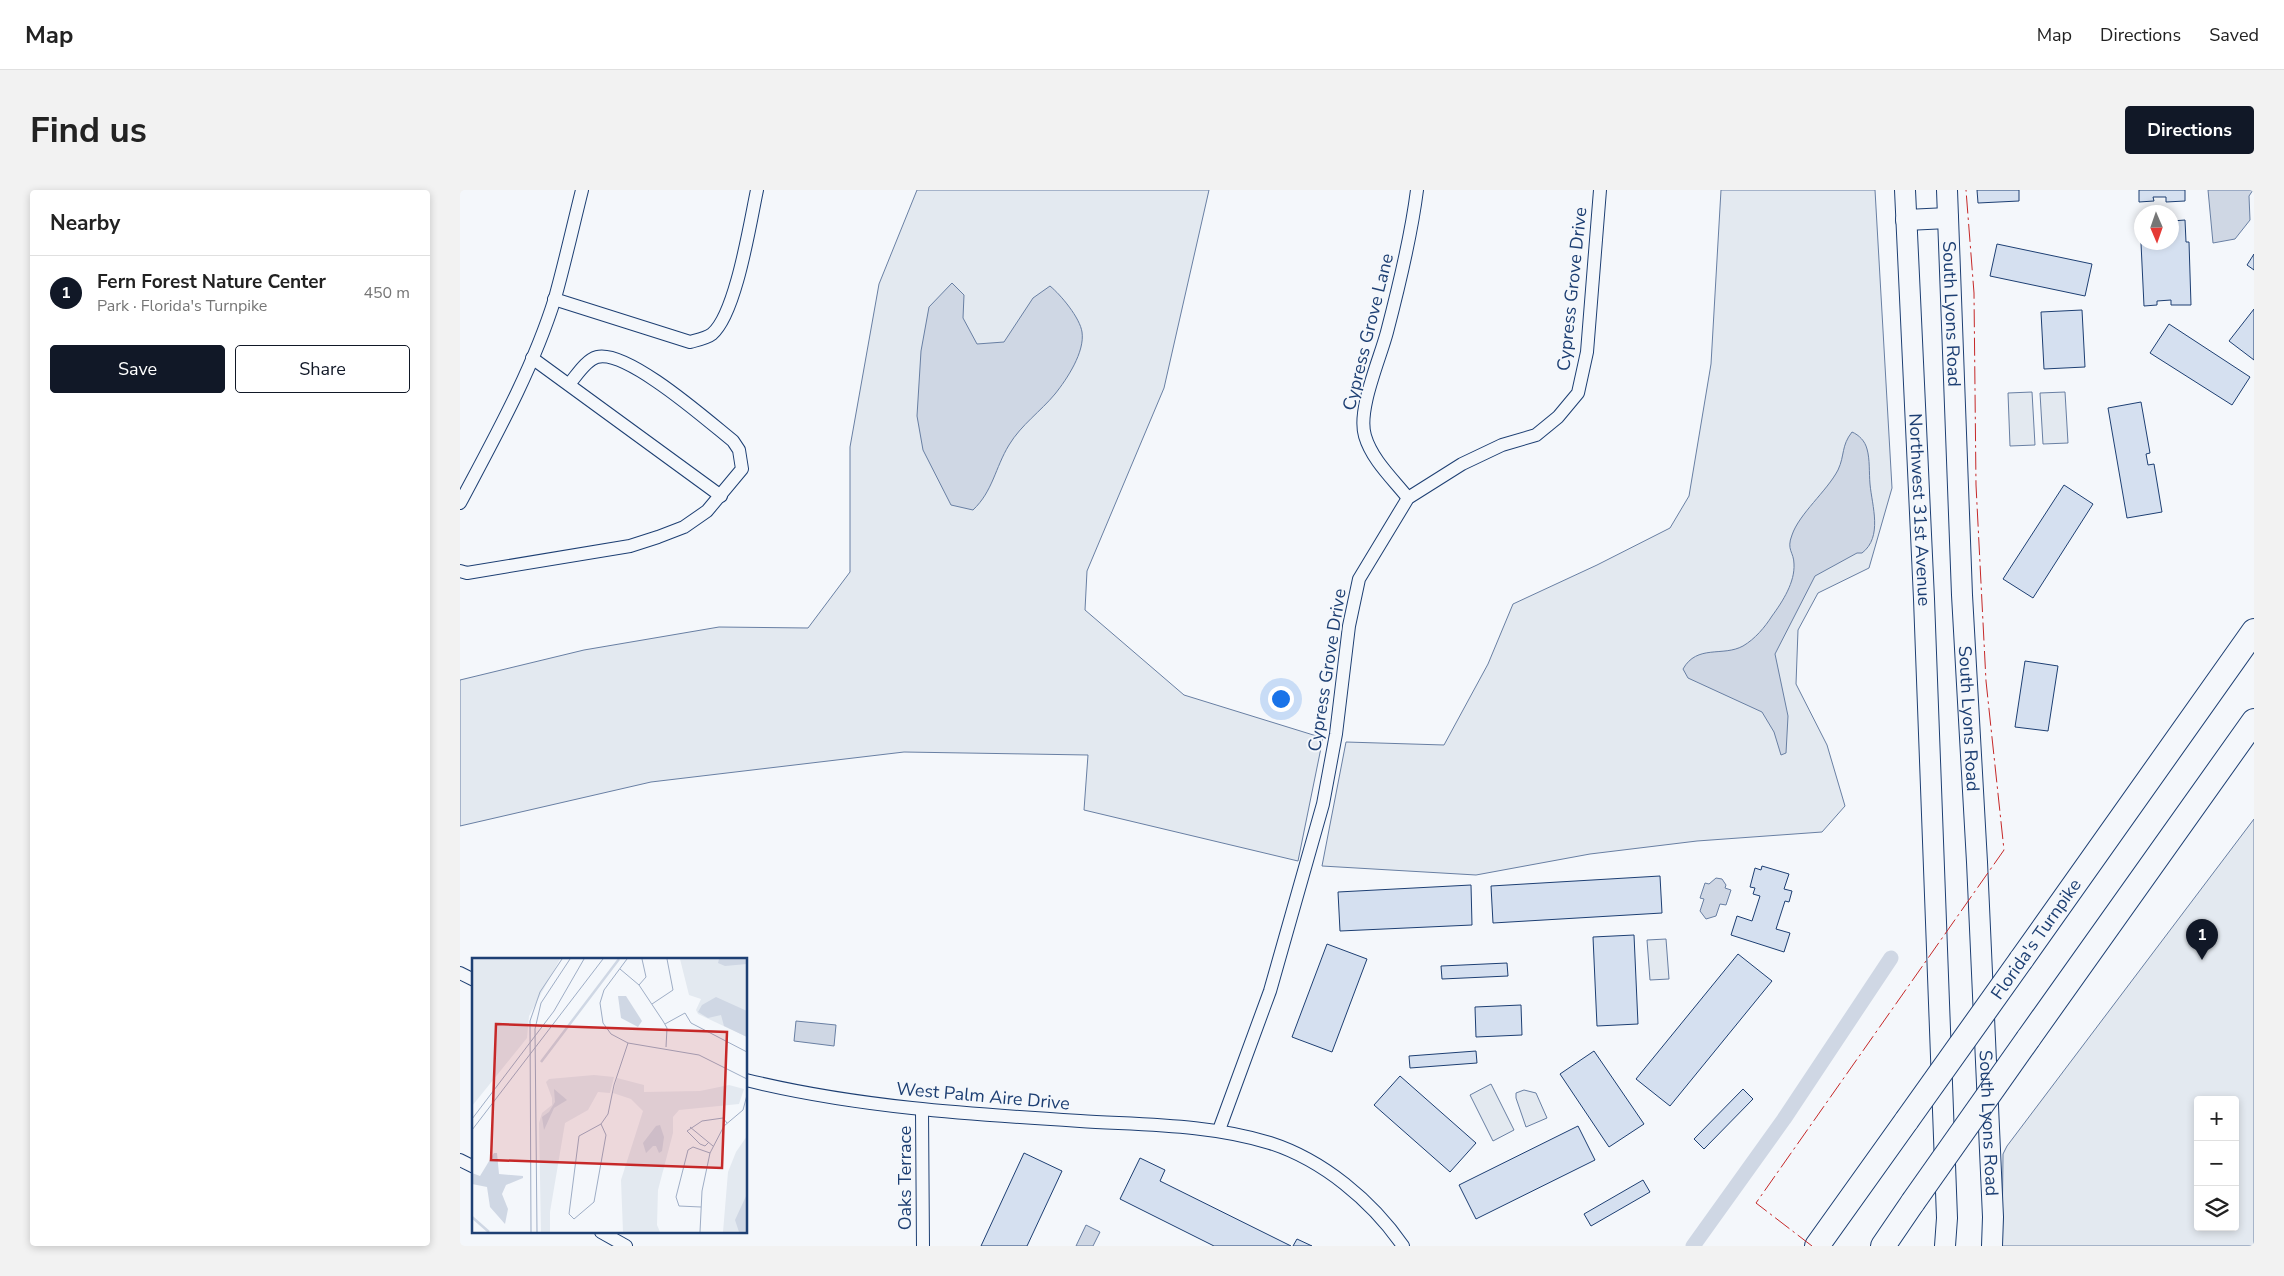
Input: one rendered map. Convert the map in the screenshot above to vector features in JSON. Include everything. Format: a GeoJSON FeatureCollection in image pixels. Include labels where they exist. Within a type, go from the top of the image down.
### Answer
{"type":"FeatureCollection","features":[{"type":"Feature","properties":{"kind":"highway","name":"Florida's Turnpike"},"geometry":{"type":"LineString","coordinates":[[1817,1246],[2254,631]]}},
{"type":"Feature","properties":{"kind":"highway"},"geometry":{"type":"LineString","coordinates":[[1883,1246],[2254,721]]}},
{"type":"Feature","properties":{"kind":"main road","name":"Northwest 31st Avenue"},"geometry":{"type":"LineString","coordinates":[[1905,190],[1947,1218],[1944,1246]]}},
{"type":"Feature","properties":{"kind":"main road","name":"South Lyons Road"},"geometry":{"type":"LineString","coordinates":[[1947,190],[1962,594],[1994,1217],[1992,1246]]}},
{"type":"Feature","properties":{"kind":"main road"},"geometry":{"type":"LineString","coordinates":[[1906,220],[1948,218]]}},
{"type":"Feature","properties":{"kind":"street"},"geometry":{"type":"LineString","coordinates":[[460,503],[492,443],[532,358],[554,299],[582,190]]}},
{"type":"Feature","properties":{"kind":"street"},"geometry":{"type":"LineString","coordinates":[[554,299],[690,342],[711,334],[724,319],[739,270],[757,190]]}},
{"type":"Feature","properties":{"kind":"street","name":"Cypress Grove Lane"},"geometry":{"type":"LineString","coordinates":[[1408,498],[1377,460],[1364,435],[1364,410],[1387,331],[1413,220],[1417,190]]}},
{"type":"Feature","properties":{"kind":"street","name":"Cypress Grove Drive"},"geometry":{"type":"LineString","coordinates":[[1219,1130],[1270,991],[1323,804],[1336,734],[1349,626],[1359,579],[1408,498],[1462,464],[1502,445],[1536,435],[1558,417],[1578,393],[1586,352],[1600,190]]}},
{"type":"Feature","properties":{"kind":"street"},"geometry":{"type":"LineString","coordinates":[[460,571],[468,573],[630,546],[684,527],[707,511],[722,496],[742,469],[739,450],[733,441],[637,368],[618,358],[595,357],[570,383]]}},
{"type":"Feature","properties":{"kind":"street"},"geometry":{"type":"LineString","coordinates":[[532,358],[570,383],[722,496]]}},
{"type":"Feature","properties":{"kind":"street"},"geometry":{"type":"LineString","coordinates":[[460,973],[472,979]]}},
{"type":"Feature","properties":{"kind":"street","name":"West Palm Aire Drive"},"geometry":{"type":"LineString","coordinates":[[748,1081],[797,1093],[922,1110],[1219,1130],[1272,1144],[1317,1165],[1359,1196],[1390,1228],[1403,1246]]}},
{"type":"Feature","properties":{"kind":"street","name":"Oaks Terrace"},"geometry":{"type":"LineString","coordinates":[[922,1110],[923,1246]]}},
{"type":"Feature","properties":{"kind":"street"},"geometry":{"type":"LineString","coordinates":[[460,1160],[472,1165]]}},
{"type":"Feature","properties":{"kind":"street"},"geometry":{"type":"LineString","coordinates":[[605,1234],[626,1246]]}},
{"type":"Feature","properties":{"kind":"shaded area"},"geometry":{"type":"Polygon","coordinates":[[[917,190],[1209,190],[1164,388],[1087,571],[1085,610],[1184,695],[1323,738],[1298,861],[1084,810],[1088,755],[904,752],[651,782],[460,826],[460,680],[584,650],[719,627],[808,628],[850,572],[850,447],[879,284],[917,190]]]}},
{"type":"Feature","properties":{"kind":"shaded area"},"geometry":{"type":"Polygon","coordinates":[[[1721,190],[1875,190],[1892,488],[1869,568],[1818,593],[1798,630],[1796,684],[1827,745],[1845,806],[1822,832],[1697,841],[1590,854],[1476,875],[1322,866],[1346,742],[1444,745],[1488,664],[1513,604],[1670,528],[1689,496],[1711,364],[1721,190]]]}},
{"type":"Feature","properties":{"kind":"shaded area"},"geometry":{"type":"Polygon","coordinates":[[[2208,190],[2253,190],[2249,196],[2250,220],[2235,239],[2213,243],[2208,190]]]}},
{"type":"Feature","properties":{"kind":"shaded area"},"geometry":{"type":"Polygon","coordinates":[[[952,283],[964,295],[963,318],[977,344],[1004,342],[1033,298],[1050,286],[1069,307],[1078,320],[1082,332],[1081,348],[1070,373],[1055,394],[1025,425],[1009,445],[985,495],[973,510],[951,505],[923,450],[917,416],[921,351],[929,307],[952,283]]]}},
{"type":"Feature","properties":{"kind":"shaded area"},"geometry":{"type":"Polygon","coordinates":[[[2032,392],[2035,445],[2010,446],[2008,393],[2032,392]]]}},
{"type":"Feature","properties":{"kind":"shaded area"},"geometry":{"type":"Polygon","coordinates":[[[2065,392],[2068,443],[2043,444],[2040,393],[2065,392]]]}},
{"type":"Feature","properties":{"kind":"shaded area"},"geometry":{"type":"Polygon","coordinates":[[[1852,432],[1863,441],[1868,453],[1875,521],[1874,530],[1872,539],[1862,553],[1857,553],[1815,576],[1775,654],[1788,716],[1786,753],[1781,755],[1774,732],[1762,712],[1688,678],[1683,669],[1695,656],[1727,651],[1743,646],[1756,636],[1769,620],[1784,598],[1793,578],[1794,560],[1790,548],[1792,535],[1801,519],[1838,470],[1846,442],[1852,432]]]}},
{"type":"Feature","properties":{"kind":"shaded area"},"geometry":{"type":"Polygon","coordinates":[[[2254,819],[2254,1246],[2002,1246],[2003,1154],[2007,1146],[2254,819]]]}},
{"type":"Feature","properties":{"kind":"shaded area"},"geometry":{"type":"Polygon","coordinates":[[[1716,878],[1722,879],[1726,885],[1725,888],[1731,890],[1726,905],[1720,904],[1716,916],[1706,919],[1700,911],[1704,899],[1700,898],[1705,883],[1709,884],[1716,878]]]}},
{"type":"Feature","properties":{"kind":"shaded area"},"geometry":{"type":"Polygon","coordinates":[[[1666,939],[1669,979],[1650,980],[1647,940],[1666,939]]]}},
{"type":"Feature","properties":{"kind":"shaded area"},"geometry":{"type":"Polygon","coordinates":[[[796,1021],[836,1025],[834,1046],[794,1041],[796,1021]]]}},
{"type":"Feature","properties":{"kind":"shaded area"},"geometry":{"type":"Polygon","coordinates":[[[1491,1084],[1514,1130],[1493,1141],[1470,1095],[1491,1084]]]}},
{"type":"Feature","properties":{"kind":"shaded area"},"geometry":{"type":"Polygon","coordinates":[[[1524,1090],[1536,1093],[1547,1118],[1526,1127],[1516,1098],[1516,1093],[1524,1090]]]}},
{"type":"Feature","properties":{"kind":"shaded area"},"geometry":{"type":"Polygon","coordinates":[[[1086,1225],[1100,1232],[1093,1246],[1076,1246],[1086,1225]]]}},
{"type":"Feature","properties":{"kind":"building"},"geometry":{"type":"Polygon","coordinates":[[[1977,190],[2019,190],[2019,201],[1978,203],[1977,190]]]}},
{"type":"Feature","properties":{"kind":"building"},"geometry":{"type":"Polygon","coordinates":[[[2139,190],[2185,190],[2185,201],[2166,202],[2166,197],[2153,197],[2154,201],[2139,202],[2139,190]]]}},
{"type":"Feature","properties":{"kind":"building"},"geometry":{"type":"Polygon","coordinates":[[[2179,220],[2185,220],[2186,242],[2189,242],[2191,305],[2171,305],[2171,300],[2157,301],[2157,305],[2144,306],[2141,250],[2179,250],[2179,220]]]}},
{"type":"Feature","properties":{"kind":"building"},"geometry":{"type":"Polygon","coordinates":[[[1997,244],[2092,264],[2085,296],[1990,276],[1997,244]]]}},
{"type":"Feature","properties":{"kind":"building"},"geometry":{"type":"Polygon","coordinates":[[[2254,254],[2254,270],[2247,265],[2254,254]]]}},
{"type":"Feature","properties":{"kind":"building"},"geometry":{"type":"Polygon","coordinates":[[[2254,309],[2254,360],[2229,341],[2254,309]]]}},
{"type":"Feature","properties":{"kind":"building"},"geometry":{"type":"Polygon","coordinates":[[[2082,310],[2085,367],[2044,369],[2041,312],[2082,310]]]}},
{"type":"Feature","properties":{"kind":"building"},"geometry":{"type":"Polygon","coordinates":[[[2169,324],[2250,377],[2232,405],[2150,353],[2169,324]]]}},
{"type":"Feature","properties":{"kind":"building"},"geometry":{"type":"Polygon","coordinates":[[[2141,402],[2150,453],[2146,454],[2148,465],[2154,464],[2162,512],[2127,518],[2108,408],[2141,402]]]}},
{"type":"Feature","properties":{"kind":"building"},"geometry":{"type":"Polygon","coordinates":[[[2064,485],[2093,504],[2033,598],[2003,579],[2064,485]]]}},
{"type":"Feature","properties":{"kind":"building"},"geometry":{"type":"Polygon","coordinates":[[[2025,661],[2058,666],[2048,731],[2015,727],[2025,661]]]}},
{"type":"Feature","properties":{"kind":"building"},"geometry":{"type":"Polygon","coordinates":[[[1762,866],[1789,874],[1784,889],[1792,891],[1789,902],[1785,901],[1776,929],[1790,933],[1784,952],[1731,935],[1737,916],[1752,921],[1760,896],[1753,894],[1755,888],[1750,887],[1755,868],[1761,870],[1762,866]]]}},
{"type":"Feature","properties":{"kind":"building"},"geometry":{"type":"Polygon","coordinates":[[[1660,876],[1662,913],[1493,923],[1491,886],[1660,876]]]}},
{"type":"Feature","properties":{"kind":"building"},"geometry":{"type":"Polygon","coordinates":[[[1471,885],[1472,925],[1340,931],[1338,892],[1471,885]]]}},
{"type":"Feature","properties":{"kind":"building"},"geometry":{"type":"Polygon","coordinates":[[[1634,935],[1638,1024],[1597,1026],[1593,937],[1634,935]]]}},
{"type":"Feature","properties":{"kind":"building"},"geometry":{"type":"Polygon","coordinates":[[[1327,944],[1367,959],[1332,1052],[1292,1037],[1327,944]]]}},
{"type":"Feature","properties":{"kind":"building"},"geometry":{"type":"Polygon","coordinates":[[[1738,954],[1772,981],[1670,1106],[1636,1079],[1738,954]]]}},
{"type":"Feature","properties":{"kind":"building"},"geometry":{"type":"Polygon","coordinates":[[[1507,963],[1508,976],[1442,979],[1441,966],[1507,963]]]}},
{"type":"Feature","properties":{"kind":"building"},"geometry":{"type":"Polygon","coordinates":[[[1521,1005],[1522,1035],[1476,1037],[1475,1007],[1521,1005]]]}},
{"type":"Feature","properties":{"kind":"building"},"geometry":{"type":"Polygon","coordinates":[[[1476,1051],[1477,1063],[1410,1068],[1409,1056],[1476,1051]]]}},
{"type":"Feature","properties":{"kind":"building"},"geometry":{"type":"Polygon","coordinates":[[[1594,1051],[1644,1124],[1609,1147],[1560,1074],[1594,1051]]]}},
{"type":"Feature","properties":{"kind":"building"},"geometry":{"type":"Polygon","coordinates":[[[1400,1076],[1476,1143],[1450,1172],[1374,1105],[1400,1076]]]}},
{"type":"Feature","properties":{"kind":"building"},"geometry":{"type":"Polygon","coordinates":[[[1743,1089],[1753,1099],[1704,1149],[1694,1139],[1743,1089]]]}},
{"type":"Feature","properties":{"kind":"building"},"geometry":{"type":"Polygon","coordinates":[[[1578,1126],[1595,1160],[1476,1219],[1459,1185],[1578,1126]]]}},
{"type":"Feature","properties":{"kind":"building"},"geometry":{"type":"Polygon","coordinates":[[[1024,1153],[1062,1171],[1027,1246],[981,1246],[1024,1153]]]}},
{"type":"Feature","properties":{"kind":"building"},"geometry":{"type":"Polygon","coordinates":[[[1140,1158],[1165,1170],[1160,1181],[1291,1246],[1214,1246],[1120,1199],[1140,1158]]]}},
{"type":"Feature","properties":{"kind":"building"},"geometry":{"type":"Polygon","coordinates":[[[1643,1180],[1650,1192],[1591,1226],[1584,1214],[1643,1180]]]}},
{"type":"Feature","properties":{"kind":"building"},"geometry":{"type":"Polygon","coordinates":[[[1297,1239],[1312,1246],[1293,1246],[1297,1239]]]}},
{"type":"Feature","properties":{"kind":"waterway"},"geometry":{"type":"LineString","coordinates":[[1693,1246],[1784,1119],[1891,958]]}},
{"type":"Feature","properties":{"kind":"power"},"geometry":{"type":"LineString","coordinates":[[1812,1246],[1756,1203],[2004,850],[1986,681],[1976,485],[1974,293],[1966,190]]}},
{"type":"Feature","properties":{"kind":"place","name":"Fern Forest Nature Center"},"geometry":{"type":"Point","coordinates":[2202,960]}}]}
